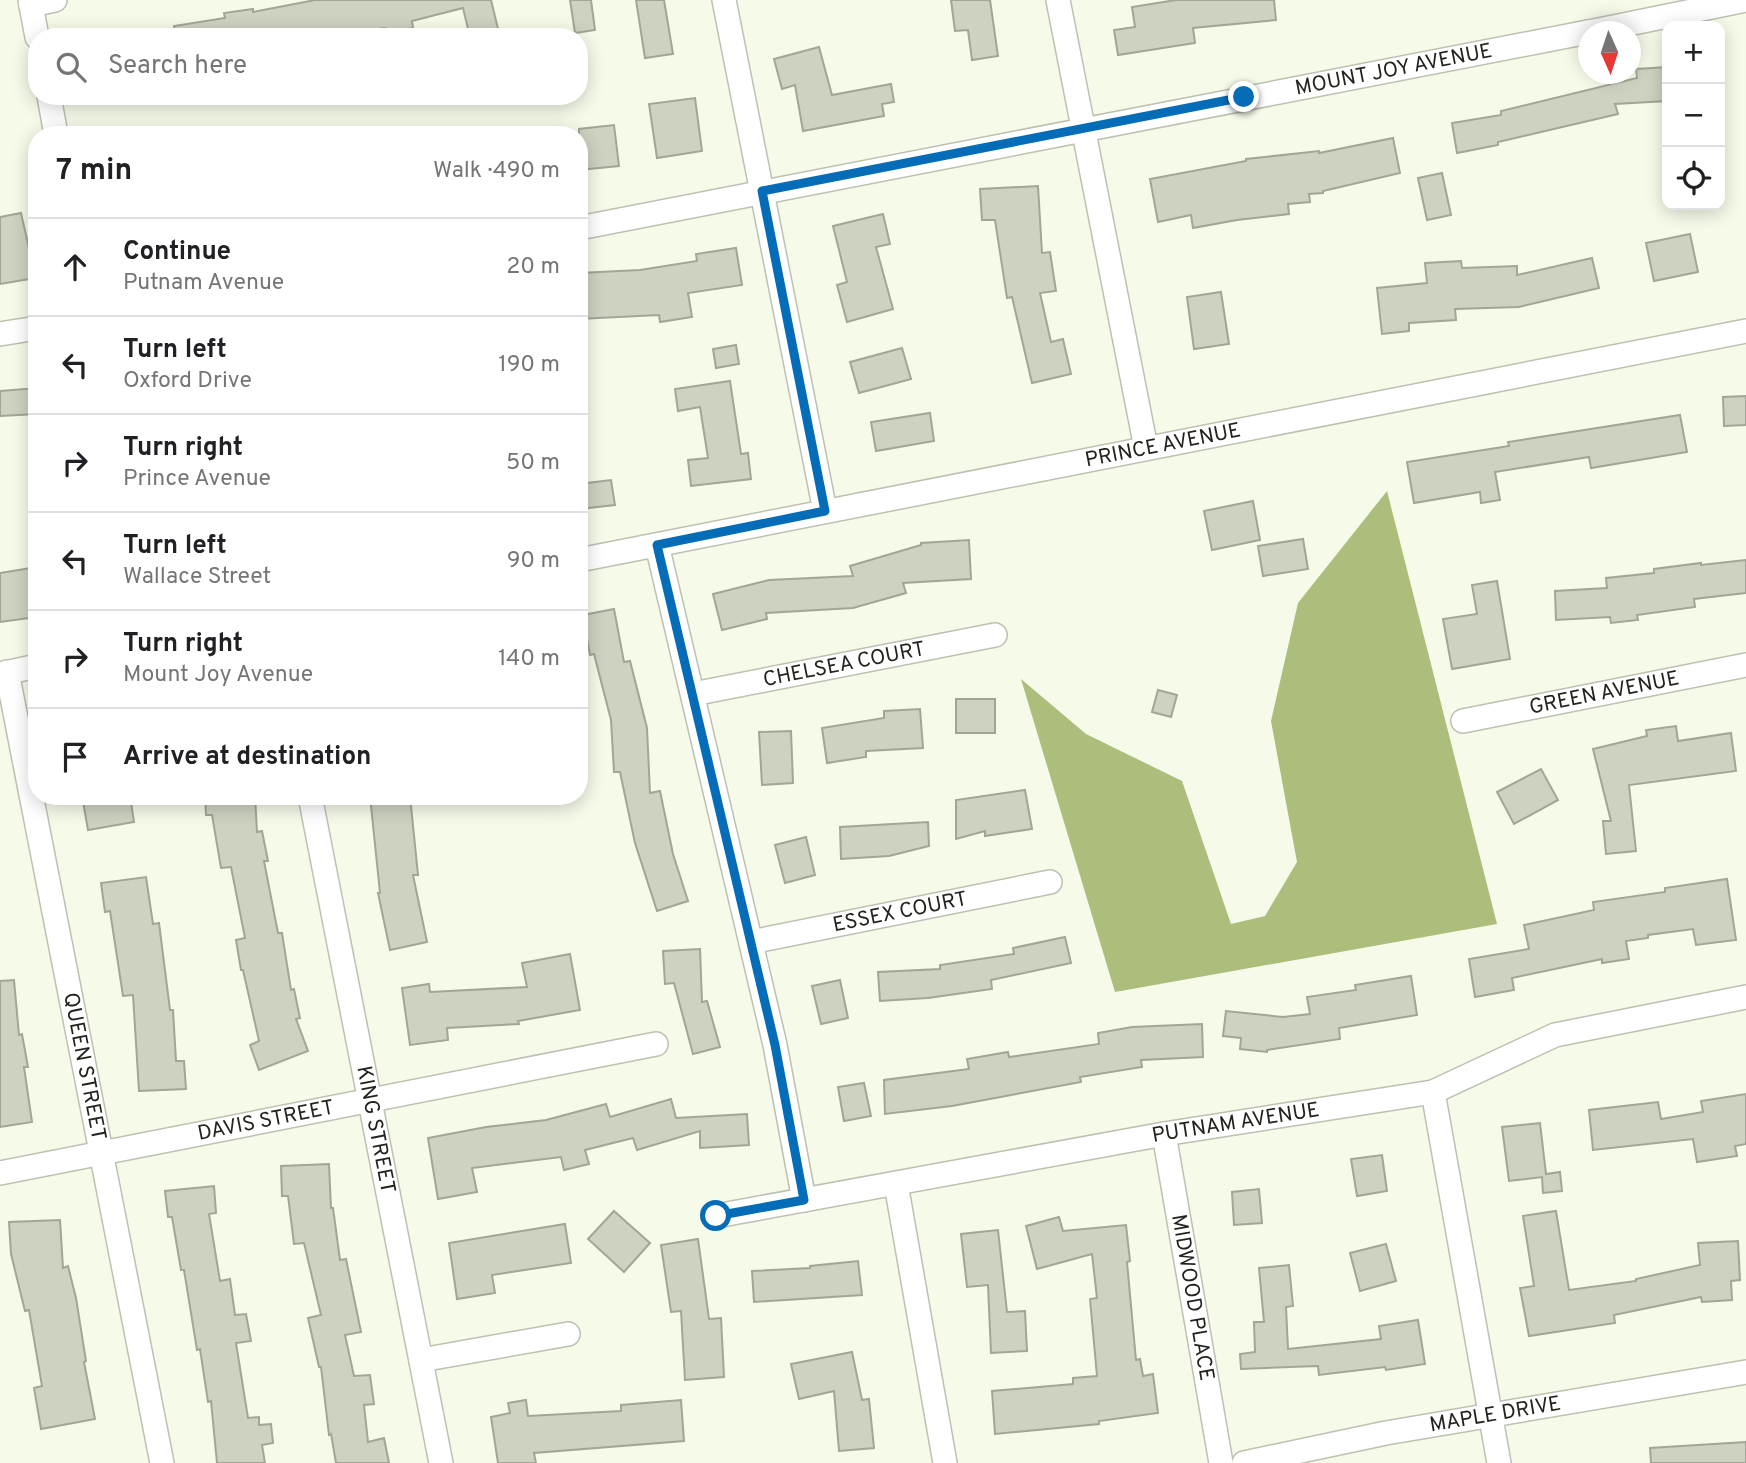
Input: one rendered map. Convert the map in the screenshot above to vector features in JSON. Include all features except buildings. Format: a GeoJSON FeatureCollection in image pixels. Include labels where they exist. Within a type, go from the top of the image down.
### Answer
{"type":"FeatureCollection","features":[{"type":"Feature","properties":{"kind":"street"},"geometry":{"type":"LineString","coordinates":[[35,28],[31,2],[55,0]]}},
{"type":"Feature","properties":{"kind":"street"},"geometry":{"type":"LineString","coordinates":[[724,0],[825,511]]}},
{"type":"Feature","properties":{"kind":"street"},"geometry":{"type":"LineString","coordinates":[[1058,0],[1146,449]]}},
{"type":"Feature","properties":{"kind":"street","name":"MOUNT JOY AVENUE"},"geometry":{"type":"LineString","coordinates":[[1641,21],[1746,0]]}},
{"type":"Feature","properties":{"kind":"street","name":"MOUNT JOY AVENUE"},"geometry":{"type":"LineString","coordinates":[[588,226],[1578,34]]}},
{"type":"Feature","properties":{"kind":"street"},"geometry":{"type":"LineString","coordinates":[[51,105],[54,126]]}},
{"type":"Feature","properties":{"kind":"street"},"geometry":{"type":"LineString","coordinates":[[0,334],[28,329]]}},
{"type":"Feature","properties":{"kind":"street","name":"PRINCE AVENUE"},"geometry":{"type":"LineString","coordinates":[[588,558],[1746,331]]}},
{"type":"Feature","properties":{"kind":"street"},"geometry":{"type":"LineString","coordinates":[[657,545],[775,1045],[804,1200]]}},
{"type":"Feature","properties":{"kind":"street","name":"CHELSEA COURT"},"geometry":{"type":"LineString","coordinates":[[693,694],[995,635]]}},
{"type":"Feature","properties":{"kind":"street","name":"GREEN AVENUE"},"geometry":{"type":"LineString","coordinates":[[1463,720],[1746,665]]}},
{"type":"Feature","properties":{"kind":"street"},"geometry":{"type":"LineString","coordinates":[[3,673],[28,668]]}},
{"type":"Feature","properties":{"kind":"street","name":"QUEEN STREET"},"geometry":{"type":"LineString","coordinates":[[3,673],[28,794]]}},
{"type":"Feature","properties":{"kind":"street","name":"QUEEN STREET"},"geometry":{"type":"LineString","coordinates":[[30,805],[162,1463]]}},
{"type":"Feature","properties":{"kind":"street","name":"KING STREET"},"geometry":{"type":"LineString","coordinates":[[312,805],[441,1463]]}},
{"type":"Feature","properties":{"kind":"street","name":"ESSEX COURT"},"geometry":{"type":"LineString","coordinates":[[751,942],[1049,882]]}},
{"type":"Feature","properties":{"kind":"street","name":"PUTNAM AVENUE"},"geometry":{"type":"LineString","coordinates":[[716,1216],[1164,1134],[1433,1092],[1555,1035],[1746,997]]}},
{"type":"Feature","properties":{"kind":"street","name":"DAVIS STREET"},"geometry":{"type":"LineString","coordinates":[[0,1173],[656,1044]]}},
{"type":"Feature","properties":{"kind":"street"},"geometry":{"type":"LineString","coordinates":[[1433,1092],[1499,1463]]}},
{"type":"Feature","properties":{"kind":"street","name":"MIDWOOD PLACE"},"geometry":{"type":"LineString","coordinates":[[1164,1134],[1221,1463]]}},
{"type":"Feature","properties":{"kind":"street"},"geometry":{"type":"LineString","coordinates":[[896,1184],[945,1463]]}},
{"type":"Feature","properties":{"kind":"street"},"geometry":{"type":"LineString","coordinates":[[421,1360],[568,1334]]}},
{"type":"Feature","properties":{"kind":"street","name":"MAPLE DRIVE"},"geometry":{"type":"LineString","coordinates":[[1244,1463],[1386,1433],[1746,1372]]}},
{"type":"Feature","properties":{"kind":"green space"},"geometry":{"type":"Polygon","coordinates":[[[1387,491],[1497,924],[1115,992],[1021,679],[1086,734],[1182,781],[1231,924],[1265,916],[1297,862],[1271,721],[1298,603],[1387,491]]]}},
{"type":"Feature","properties":{"kind":"route"},"geometry":{"type":"LineString","coordinates":[[716,1216],[804,1200],[775,1045],[657,545],[825,511],[762,191],[1244,97]]}}]}
